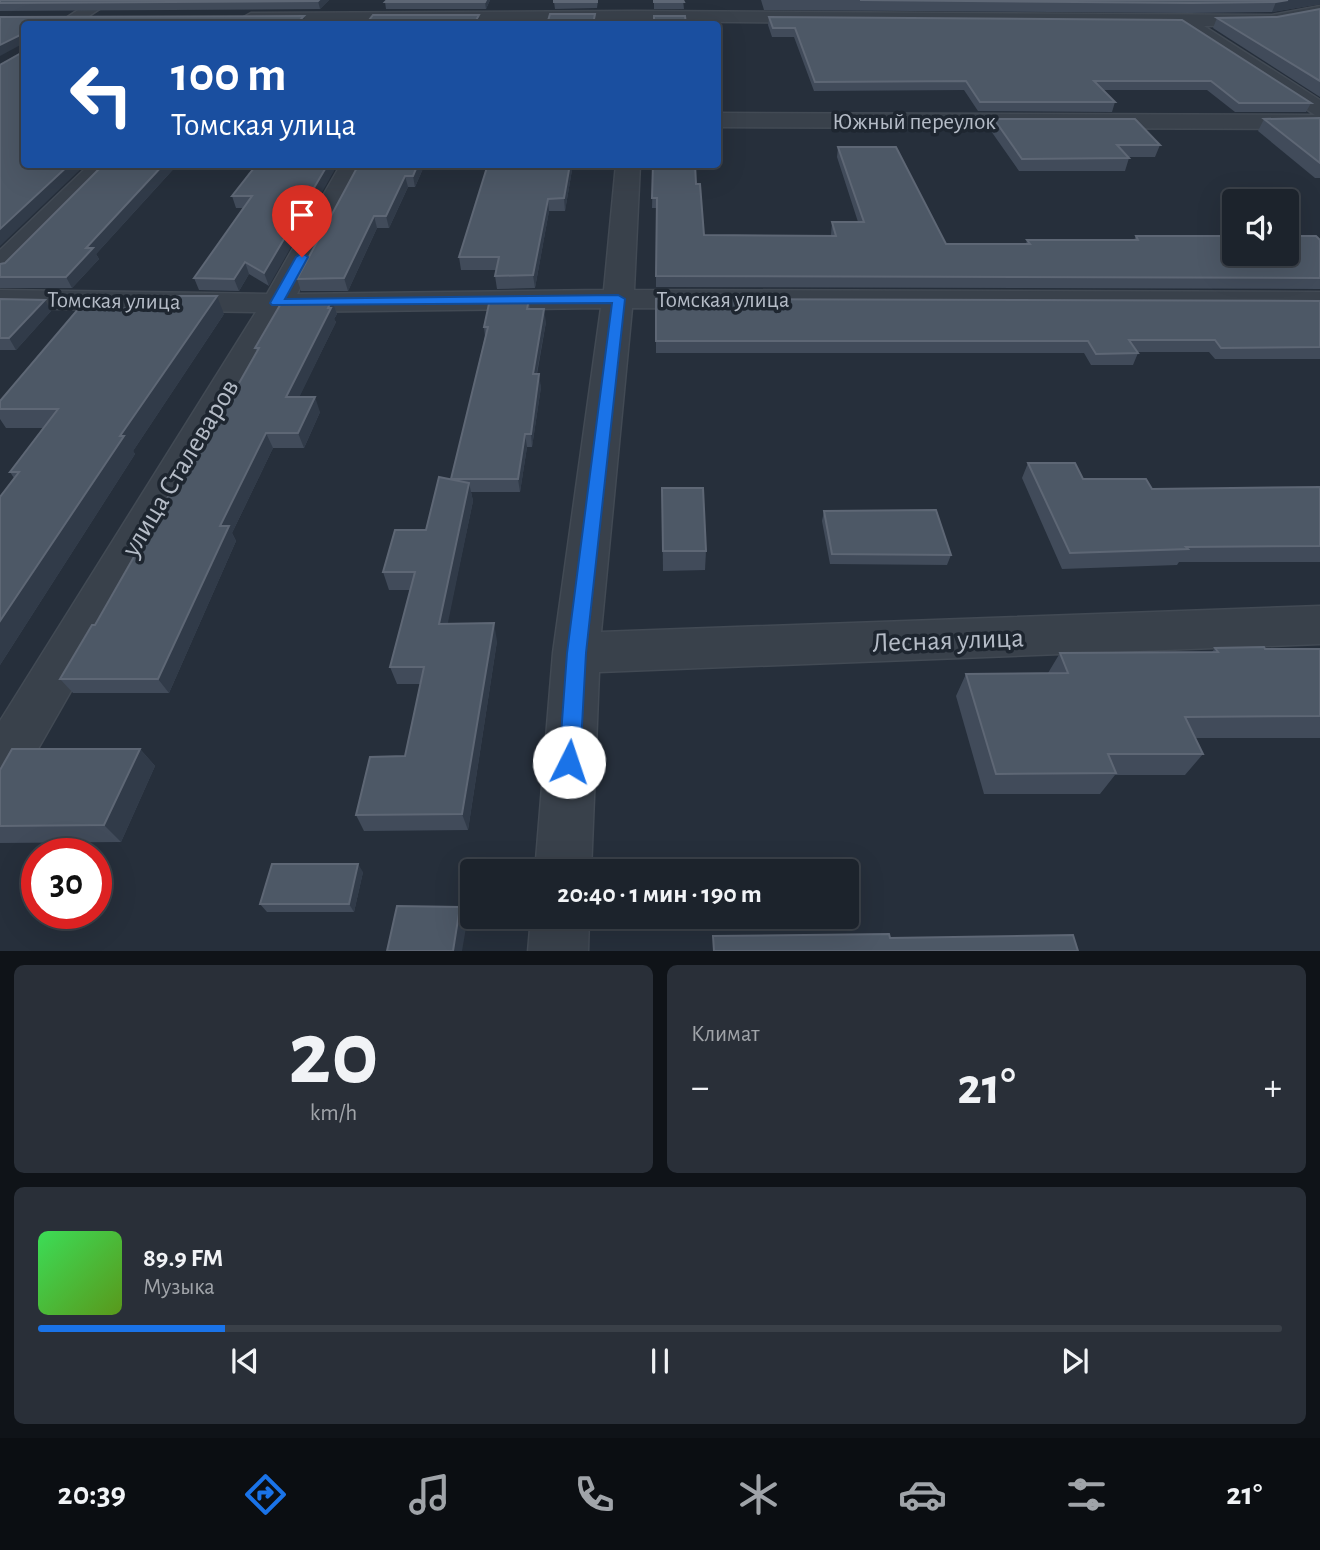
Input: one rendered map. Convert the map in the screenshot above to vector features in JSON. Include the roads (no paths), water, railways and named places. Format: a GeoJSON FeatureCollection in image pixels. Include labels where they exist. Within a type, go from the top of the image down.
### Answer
{"type":"FeatureCollection","features":[{"type":"Feature","properties":{"kind":"street"},"geometry":{"type":"LineString","coordinates":[[64,21],[105,0]]}},
{"type":"Feature","properties":{"kind":"street"},"geometry":{"type":"LineString","coordinates":[[252,21],[275,0]]}},
{"type":"Feature","properties":{"kind":"street"},"geometry":{"type":"LineString","coordinates":[[432,20],[444,0]]}},
{"type":"Feature","properties":{"kind":"street"},"geometry":{"type":"LineString","coordinates":[[1149,0],[1320,110]]}},
{"type":"Feature","properties":{"kind":"street"},"geometry":{"type":"LineString","coordinates":[[228,18],[252,21],[432,20],[827,8],[1183,20],[1272,20],[1320,11]]}},
{"type":"Feature","properties":{"kind":"street"},"geometry":{"type":"LineString","coordinates":[[64,21],[103,19]]}},
{"type":"Feature","properties":{"kind":"street"},"geometry":{"type":"LineString","coordinates":[[1284,85],[1320,85]]}},
{"type":"Feature","properties":{"kind":"street","name":"Южный переулок"},"geometry":{"type":"LineString","coordinates":[[721,120],[1320,122]]}},
{"type":"Feature","properties":{"kind":"street"},"geometry":{"type":"LineString","coordinates":[[0,266],[101,168]]}},
{"type":"Feature","properties":{"kind":"street","name":"улица Сталеваров"},"geometry":{"type":"LineString","coordinates":[[0,767],[277,303],[351,168]]}},
{"type":"Feature","properties":{"kind":"street"},"geometry":{"type":"LineString","coordinates":[[564,859],[576,653],[618,299],[628,168]]}},
{"type":"Feature","properties":{"kind":"street","name":"Томская улица"},"geometry":{"type":"LineString","coordinates":[[0,299],[277,303],[618,299],[1320,301]]}},
{"type":"Feature","properties":{"kind":"street","name":"Лесная улица"},"geometry":{"type":"LineString","coordinates":[[576,653],[1320,625]]}},
{"type":"Feature","properties":{"kind":"street"},"geometry":{"type":"LineString","coordinates":[[558,951],[559,929]]}}]}
